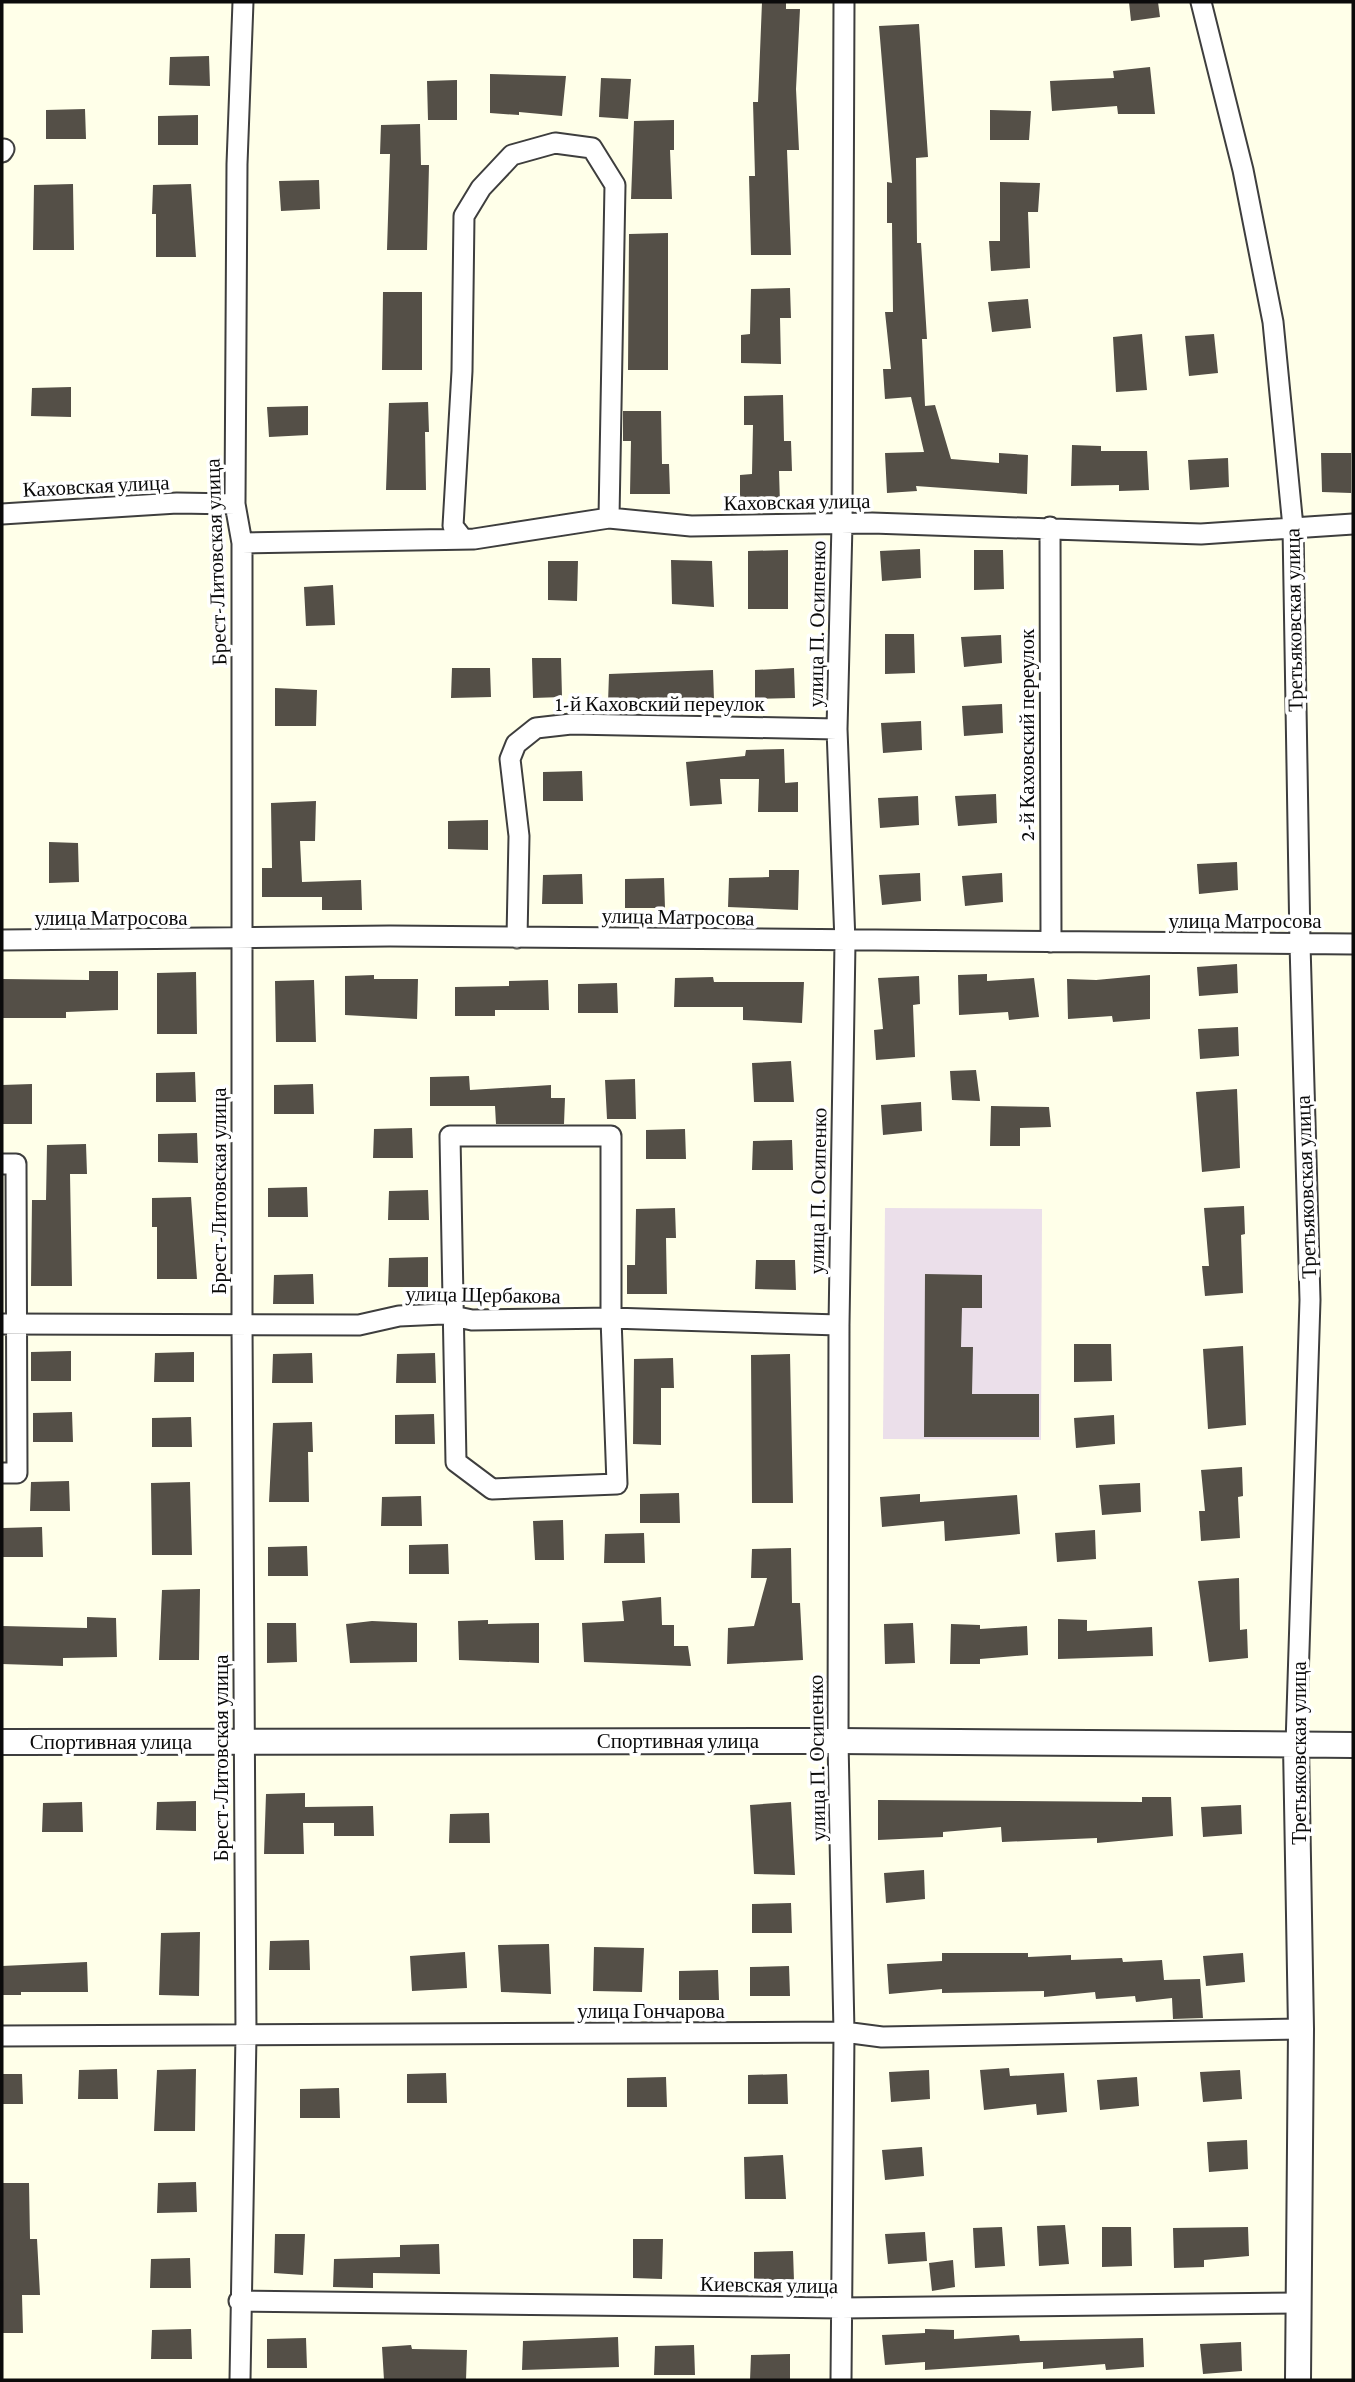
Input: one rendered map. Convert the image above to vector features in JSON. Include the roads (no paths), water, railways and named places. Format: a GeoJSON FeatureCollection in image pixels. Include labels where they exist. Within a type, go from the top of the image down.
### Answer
{"type":"FeatureCollection","features":[{"type":"Feature","properties":{"kind":"street","name":"Брест-Литовская улица"},"geometry":{"type":"LineString","coordinates":[[240,2380],[239,2301],[246,2035],[243,1742],[242,543],[235,504],[237,164],[243,2]]}},
{"type":"Feature","properties":{"kind":"street","name":"улица П. Осипенко"},"geometry":{"type":"LineString","coordinates":[[841,2380],[844,2032],[838,1741],[839,1325],[845,942],[842,798],[837,729],[842,524],[844,2]]}},
{"type":"Feature","properties":{"kind":"street","name":"Третьяковская улица"},"geometry":{"type":"LineString","coordinates":[[1202,2],[1243,170],[1273,322],[1293,527],[1300,944],[1310,1300],[1296,1745],[1301,2029],[1298,2380]]}},
{"type":"Feature","properties":{"kind":"street"},"geometry":{"type":"LineString","coordinates":[[463,538],[453,526],[462,371],[464,216],[481,188],[512,155],[555,143],[592,148],[615,185],[610,518]]}},
{"type":"Feature","properties":{"kind":"street","name":"Каховская улица"},"geometry":{"type":"LineString","coordinates":[[2,514],[177,503],[235,504]]}},
{"type":"Feature","properties":{"kind":"street","name":"Каховская улица"},"geometry":{"type":"LineString","coordinates":[[242,543],[463,538],[610,518],[691,526],[842,524],[1049,527],[1201,534],[1353,524]]}},
{"type":"Feature","properties":{"kind":"street","name":"2-й Каховский переулок"},"geometry":{"type":"LineString","coordinates":[[1049,527],[1051,942]]}},
{"type":"Feature","properties":{"kind":"street","name":"1-й Каховский переулок"},"geometry":{"type":"LineString","coordinates":[[517,938],[519,835],[510,759],[524,734],[536,727],[571,724],[837,729]]}},
{"type":"Feature","properties":{"kind":"street","name":"улица Матросова"},"geometry":{"type":"LineString","coordinates":[[2,940],[241,940],[390,936],[845,942],[1353,944]]}},
{"type":"Feature","properties":{"kind":"street"},"geometry":{"type":"LineString","coordinates":[[450,1136],[611,1136],[611,1318],[617,1484],[492,1489],[456,1462],[450,1136]]}},
{"type":"Feature","properties":{"kind":"street"},"geometry":{"type":"LineString","coordinates":[[2,1164],[16,1164],[9,1324],[17,1473],[2,1473]]}},
{"type":"Feature","properties":{"kind":"street","name":"улица Щербакова"},"geometry":{"type":"LineString","coordinates":[[9,1324],[359,1325],[398,1316],[454,1316],[472,1320],[611,1318],[839,1325]]}},
{"type":"Feature","properties":{"kind":"street","name":"Спортивная улица"},"geometry":{"type":"LineString","coordinates":[[2,1742],[838,1741],[1353,1745]]}},
{"type":"Feature","properties":{"kind":"street","name":"улица Гончарова"},"geometry":{"type":"LineString","coordinates":[[2,2036],[844,2032],[882,2037],[1301,2029]]}},
{"type":"Feature","properties":{"kind":"street","name":"Киевская улица"},"geometry":{"type":"LineString","coordinates":[[239,2301],[841,2308],[1298,2303]]}}]}
